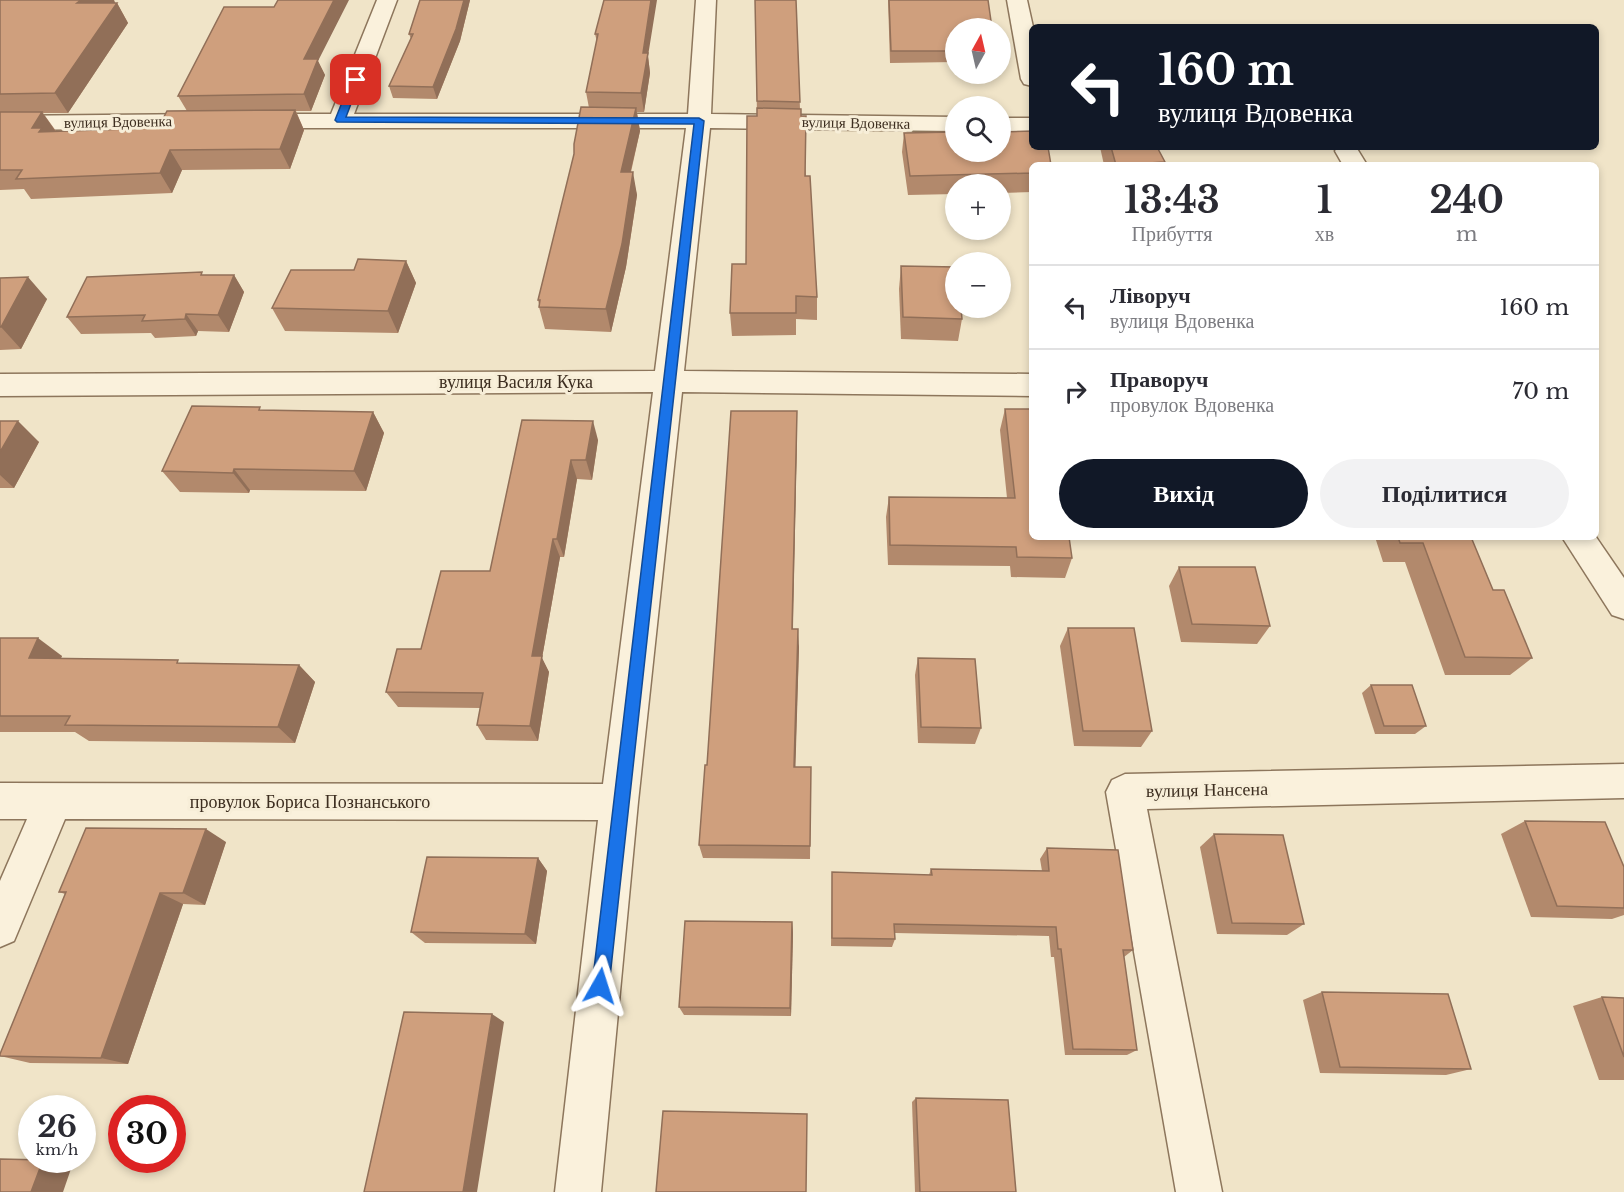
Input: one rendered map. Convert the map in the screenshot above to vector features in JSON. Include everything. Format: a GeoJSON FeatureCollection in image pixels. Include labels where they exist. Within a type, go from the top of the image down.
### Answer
{"type":"FeatureCollection","features":[{"type":"Feature","properties":{"kind":"street"},"geometry":{"type":"LineString","coordinates":[[340,120],[387,0]]}},
{"type":"Feature","properties":{"kind":"street"},"geometry":{"type":"LineString","coordinates":[[579,1192],[620,802],[699,121],[706,0]]}},
{"type":"Feature","properties":{"kind":"street"},"geometry":{"type":"LineString","coordinates":[[1017,0],[1029,63]]}},
{"type":"Feature","properties":{"kind":"street","name":"вулиця Вдовенка"},"geometry":{"type":"LineString","coordinates":[[0,123],[340,120],[945,124]]}},
{"type":"Feature","properties":{"kind":"street"},"geometry":{"type":"LineString","coordinates":[[1011,125],[1029,125]]}},
{"type":"Feature","properties":{"kind":"street","name":"вулиця Василя Кука"},"geometry":{"type":"LineString","coordinates":[[0,385],[668,381],[1029,385]]}},
{"type":"Feature","properties":{"kind":"street"},"geometry":{"type":"LineString","coordinates":[[1580,540],[1624,605]]}},
{"type":"Feature","properties":{"kind":"street","name":"вулиця Нансена"},"geometry":{"type":"LineString","coordinates":[[1199,1192],[1125,792],[1624,781]]}},
{"type":"Feature","properties":{"kind":"street","name":"провулок Бориса Познанського"},"geometry":{"type":"LineString","coordinates":[[0,801],[620,802]]}},
{"type":"Feature","properties":{"kind":"street"},"geometry":{"type":"LineString","coordinates":[[0,927],[53,802]]}},
{"type":"Feature","properties":{"kind":"building"},"geometry":{"type":"Polygon","coordinates":[[[0,0],[81,0],[77,3],[117,3],[55,93],[0,94],[0,0]]]}},
{"type":"Feature","properties":{"kind":"building"},"geometry":{"type":"Polygon","coordinates":[[[278,0],[334,0],[304,59],[318,59],[304,94],[178,96],[224,7],[274,7],[278,0]]]}},
{"type":"Feature","properties":{"kind":"building"},"geometry":{"type":"Polygon","coordinates":[[[420,0],[464,0],[456,29],[433,87],[389,86],[413,34],[409,34],[420,0]]]}},
{"type":"Feature","properties":{"kind":"building"},"geometry":{"type":"Polygon","coordinates":[[[604,0],[651,0],[643,53],[648,53],[641,93],[586,92],[598,34],[595,34],[604,0]]]}},
{"type":"Feature","properties":{"kind":"building"},"geometry":{"type":"Polygon","coordinates":[[[755,0],[796,0],[800,102],[757,101],[755,0]]]}},
{"type":"Feature","properties":{"kind":"building"},"geometry":{"type":"Polygon","coordinates":[[[889,0],[988,0],[991,18],[945,18],[945,51],[891,51],[889,0]]]}},
{"type":"Feature","properties":{"kind":"building"},"geometry":{"type":"Polygon","coordinates":[[[581,107],[636,108],[621,172],[633,172],[622,244],[606,309],[539,307],[540,300],[538,300],[574,154],[581,107]]]}},
{"type":"Feature","properties":{"kind":"building"},"geometry":{"type":"Polygon","coordinates":[[[757,108],[801,109],[801,116],[806,116],[805,176],[810,176],[817,297],[796,296],[796,313],[730,313],[732,264],[746,264],[747,116],[757,116],[757,108]]]}},
{"type":"Feature","properties":{"kind":"building"},"geometry":{"type":"Polygon","coordinates":[[[295,110],[280,149],[170,150],[160,173],[16,179],[22,170],[0,170],[0,112],[42,112],[32,128],[42,128],[39,132],[158,128],[167,111],[295,110]]]}},
{"type":"Feature","properties":{"kind":"building"},"geometry":{"type":"Polygon","coordinates":[[[1029,131],[1029,150],[1048,150],[1050,162],[1029,162],[1029,173],[910,176],[904,133],[945,132],[945,162],[1011,162],[1011,132],[1029,131]]]}},
{"type":"Feature","properties":{"kind":"building"},"geometry":{"type":"Polygon","coordinates":[[[1112,150],[1159,150],[1165,162],[1115,162],[1112,150]]]}},
{"type":"Feature","properties":{"kind":"building"},"geometry":{"type":"Polygon","coordinates":[[[358,259],[406,261],[388,311],[272,308],[291,270],[354,270],[358,259]]]}},
{"type":"Feature","properties":{"kind":"building"},"geometry":{"type":"Polygon","coordinates":[[[901,266],[945,267],[945,318],[962,319],[903,317],[901,266]]]}},
{"type":"Feature","properties":{"kind":"building"},"geometry":{"type":"Polygon","coordinates":[[[202,272],[201,275],[234,275],[218,315],[186,314],[185,319],[142,321],[145,315],[67,317],[87,277],[202,272]]]}},
{"type":"Feature","properties":{"kind":"building"},"geometry":{"type":"Polygon","coordinates":[[[28,277],[1,327],[0,327],[0,278],[28,277]]]}},
{"type":"Feature","properties":{"kind":"building"},"geometry":{"type":"Polygon","coordinates":[[[192,406],[373,412],[354,471],[234,469],[233,473],[162,471],[192,406]]]}},
{"type":"Feature","properties":{"kind":"building"},"geometry":{"type":"Polygon","coordinates":[[[1005,409],[1029,409],[1029,540],[1069,540],[1072,558],[1017,557],[1016,547],[890,545],[889,497],[1015,498],[1005,409]]]}},
{"type":"Feature","properties":{"kind":"building"},"geometry":{"type":"Polygon","coordinates":[[[731,411],[797,411],[792,629],[798,629],[794,767],[811,767],[810,846],[699,845],[705,765],[707,765],[731,411]]]}},
{"type":"Feature","properties":{"kind":"building"},"geometry":{"type":"Polygon","coordinates":[[[522,420],[593,421],[586,460],[571,460],[557,539],[553,539],[532,656],[542,656],[530,726],[477,725],[483,693],[386,692],[397,649],[421,649],[441,571],[490,571],[522,420]]]}},
{"type":"Feature","properties":{"kind":"building"},"geometry":{"type":"Polygon","coordinates":[[[0,421],[18,421],[0,452],[0,421]]]}},
{"type":"Feature","properties":{"kind":"building"},"geometry":{"type":"Polygon","coordinates":[[[1399,540],[1472,540],[1493,590],[1504,590],[1532,658],[1465,657],[1423,543],[1400,543],[1399,540]]]}},
{"type":"Feature","properties":{"kind":"building"},"geometry":{"type":"Polygon","coordinates":[[[1179,567],[1255,567],[1270,626],[1192,624],[1179,567]]]}},
{"type":"Feature","properties":{"kind":"building"},"geometry":{"type":"Polygon","coordinates":[[[1068,628],[1134,628],[1152,731],[1083,731],[1068,628]]]}},
{"type":"Feature","properties":{"kind":"building"},"geometry":{"type":"Polygon","coordinates":[[[0,638],[38,638],[29,658],[178,660],[177,663],[299,665],[278,727],[65,725],[70,716],[0,716],[0,638]]]}},
{"type":"Feature","properties":{"kind":"building"},"geometry":{"type":"Polygon","coordinates":[[[918,658],[975,659],[981,728],[921,727],[918,658]]]}},
{"type":"Feature","properties":{"kind":"building"},"geometry":{"type":"Polygon","coordinates":[[[1371,685],[1412,685],[1426,726],[1384,726],[1371,685]]]}},
{"type":"Feature","properties":{"kind":"building"},"geometry":{"type":"Polygon","coordinates":[[[1525,821],[1605,822],[1624,867],[1624,908],[1557,906],[1525,821]]]}},
{"type":"Feature","properties":{"kind":"building"},"geometry":{"type":"Polygon","coordinates":[[[86,828],[206,829],[183,893],[160,893],[101,1058],[0,1056],[66,892],[59,892],[86,828]]]}},
{"type":"Feature","properties":{"kind":"building"},"geometry":{"type":"Polygon","coordinates":[[[1214,834],[1283,835],[1304,924],[1232,923],[1214,834]]]}},
{"type":"Feature","properties":{"kind":"building"},"geometry":{"type":"Polygon","coordinates":[[[1047,848],[1118,850],[1133,950],[1123,950],[1137,1050],[1073,1049],[1061,949],[1058,949],[1056,927],[894,924],[895,939],[832,938],[832,872],[932,875],[931,869],[1049,871],[1047,848]]]}},
{"type":"Feature","properties":{"kind":"building"},"geometry":{"type":"Polygon","coordinates":[[[427,857],[538,858],[525,934],[411,932],[427,857]]]}},
{"type":"Feature","properties":{"kind":"building"},"geometry":{"type":"Polygon","coordinates":[[[685,921],[792,922],[790,1008],[679,1007],[685,921]]]}},
{"type":"Feature","properties":{"kind":"building"},"geometry":{"type":"Polygon","coordinates":[[[1322,992],[1448,994],[1471,1069],[1340,1067],[1322,992]]]}},
{"type":"Feature","properties":{"kind":"building"},"geometry":{"type":"Polygon","coordinates":[[[1602,997],[1624,998],[1624,1057],[1602,997]]]}},
{"type":"Feature","properties":{"kind":"building"},"geometry":{"type":"Polygon","coordinates":[[[404,1012],[492,1014],[463,1192],[364,1192],[404,1012]]]}},
{"type":"Feature","properties":{"kind":"building"},"geometry":{"type":"Polygon","coordinates":[[[916,1098],[1008,1100],[1016,1192],[920,1192],[916,1098]]]}},
{"type":"Feature","properties":{"kind":"building"},"geometry":{"type":"Polygon","coordinates":[[[663,1111],[807,1114],[806,1192],[656,1192],[663,1111]]]}},
{"type":"Feature","properties":{"kind":"building"},"geometry":{"type":"Polygon","coordinates":[[[0,1159],[18,1159],[18,1173],[38,1173],[31,1192],[0,1192],[0,1159]]]}},
{"type":"Feature","properties":{"kind":"route"},"geometry":{"type":"LineString","coordinates":[[356,80],[340,120],[699,121],[600,986]]}}]}
